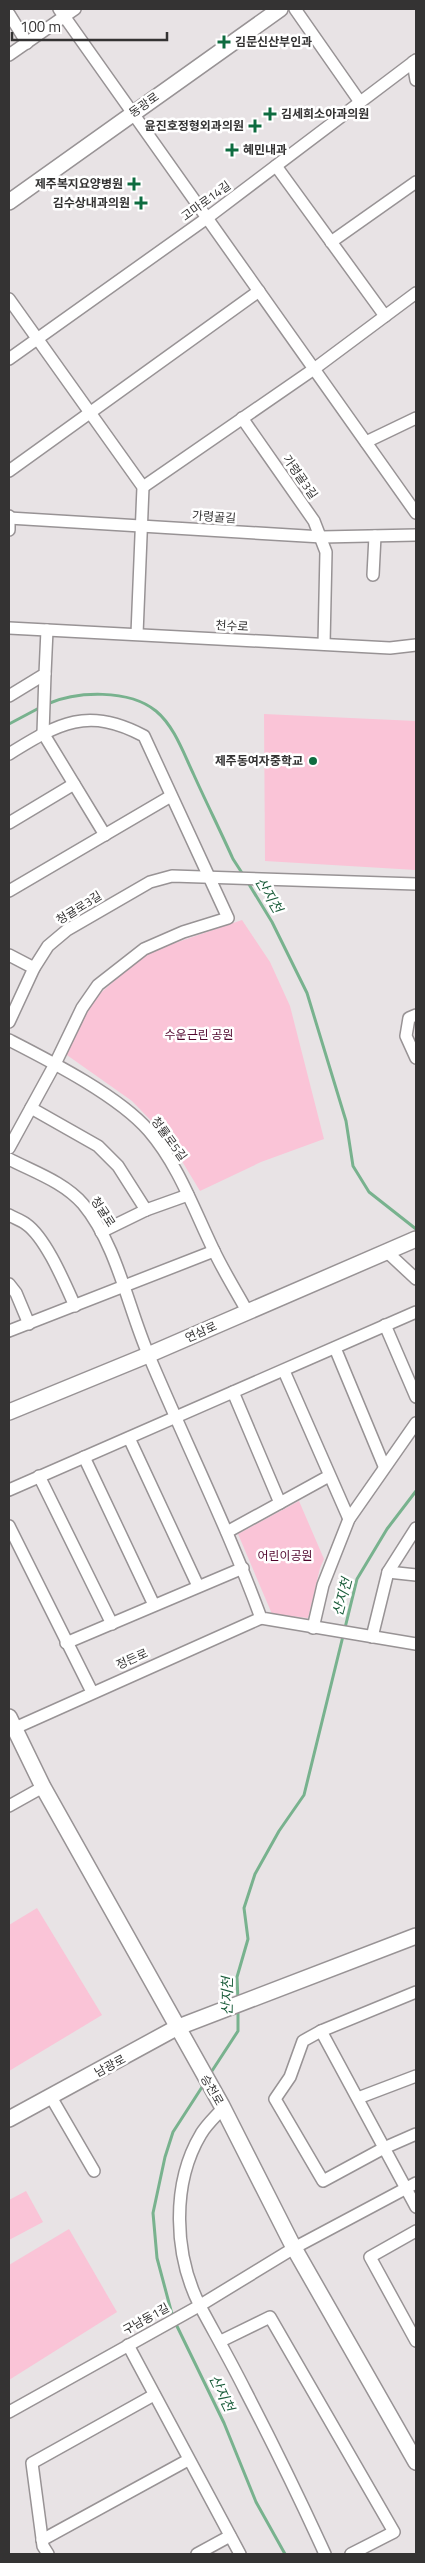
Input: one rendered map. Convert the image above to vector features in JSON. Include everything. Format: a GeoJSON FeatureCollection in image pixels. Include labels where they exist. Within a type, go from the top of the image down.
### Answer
{"type":"FeatureCollection","features":[{"type":"Feature","properties":{"kind":"main road","name":"동광로"},"geometry":{"type":"LineString","coordinates":[[9,202],[280,9]]}},
{"type":"Feature","properties":{"kind":"main road","name":"연삼로"},"geometry":{"type":"LineString","coordinates":[[9,1412],[148,1355],[389,1249],[416,1239]]}},
{"type":"Feature","properties":{"kind":"main road","name":"승천로"},"geometry":{"type":"LineString","coordinates":[[12,1723],[43,1787],[176,2028],[222,2107],[294,2248],[416,2462]]}},
{"type":"Feature","properties":{"kind":"main road","name":"남광로"},"geometry":{"type":"LineString","coordinates":[[9,2120],[176,2028],[276,1988],[416,1936]]}},
{"type":"Feature","properties":{"kind":"street"},"geometry":{"type":"LineString","coordinates":[[9,55],[27,43],[62,12],[75,9]]}},
{"type":"Feature","properties":{"kind":"street"},"geometry":{"type":"LineString","coordinates":[[295,9],[360,102]]}},
{"type":"Feature","properties":{"kind":"street"},"geometry":{"type":"LineString","coordinates":[[62,12],[416,513]]}},
{"type":"Feature","properties":{"kind":"street"},"geometry":{"type":"LineString","coordinates":[[9,14],[27,43]]}},
{"type":"Feature","properties":{"kind":"street"},"geometry":{"type":"LineString","coordinates":[[415,61],[416,80]]}},
{"type":"Feature","properties":{"kind":"street","name":"고마로14길"},"geometry":{"type":"LineString","coordinates":[[9,359],[207,218],[415,61]]}},
{"type":"Feature","properties":{"kind":"street"},"geometry":{"type":"LineString","coordinates":[[276,166],[385,316]]}},
{"type":"Feature","properties":{"kind":"street"},"geometry":{"type":"LineString","coordinates":[[331,242],[416,182]]}},
{"type":"Feature","properties":{"kind":"street"},"geometry":{"type":"LineString","coordinates":[[9,471],[259,290]]}},
{"type":"Feature","properties":{"kind":"street"},"geometry":{"type":"LineString","coordinates":[[142,487],[314,369],[416,293]]}},
{"type":"Feature","properties":{"kind":"street"},"geometry":{"type":"LineString","coordinates":[[9,299],[36,340],[142,487],[136,634]]}},
{"type":"Feature","properties":{"kind":"street","name":"가령골3길"},"geometry":{"type":"LineString","coordinates":[[242,418],[314,521],[322,537],[326,552],[324,644]]}},
{"type":"Feature","properties":{"kind":"street"},"geometry":{"type":"LineString","coordinates":[[366,442],[416,418]]}},
{"type":"Feature","properties":{"kind":"street"},"geometry":{"type":"LineString","coordinates":[[9,517],[9,530]]}},
{"type":"Feature","properties":{"kind":"street","name":"가령골길"},"geometry":{"type":"LineString","coordinates":[[9,517],[322,537],[416,535]]}},
{"type":"Feature","properties":{"kind":"street"},"geometry":{"type":"LineString","coordinates":[[373,575],[375,536]]}},
{"type":"Feature","properties":{"kind":"street","name":"천수로"},"geometry":{"type":"LineString","coordinates":[[9,628],[390,648],[416,645]]}},
{"type":"Feature","properties":{"kind":"street"},"geometry":{"type":"LineString","coordinates":[[47,630],[43,732],[105,835]]}},
{"type":"Feature","properties":{"kind":"street"},"geometry":{"type":"LineString","coordinates":[[9,696],[45,674]]}},
{"type":"Feature","properties":{"kind":"street"},"geometry":{"type":"LineString","coordinates":[[9,754],[43,732],[72,721],[96,720],[124,725],[144,736],[207,877],[228,918],[183,932],[144,949],[98,985],[82,1008],[55,1064],[9,1148]]}},
{"type":"Feature","properties":{"kind":"street"},"geometry":{"type":"LineString","coordinates":[[9,823],[74,784]]}},
{"type":"Feature","properties":{"kind":"street"},"geometry":{"type":"LineString","coordinates":[[9,891],[171,796]]}},
{"type":"Feature","properties":{"kind":"street","name":"청귤로3길"},"geometry":{"type":"LineString","coordinates":[[9,1022],[34,968],[48,946],[67,930],[150,882],[172,876],[416,884]]}},
{"type":"Feature","properties":{"kind":"street"},"geometry":{"type":"LineString","coordinates":[[9,956],[34,968]]}},
{"type":"Feature","properties":{"kind":"street"},"geometry":{"type":"LineString","coordinates":[[416,1015],[409,1018],[406,1036],[416,1058]]}},
{"type":"Feature","properties":{"kind":"street","name":"청률로5길"},"geometry":{"type":"LineString","coordinates":[[9,1040],[55,1064],[121,1106],[148,1130],[171,1161],[214,1251],[247,1311]]}},
{"type":"Feature","properties":{"kind":"street"},"geometry":{"type":"LineString","coordinates":[[31,1108],[98,1146],[118,1166],[146,1210]]}},
{"type":"Feature","properties":{"kind":"street","name":"청귤로"},"geometry":{"type":"LineString","coordinates":[[9,1159],[63,1186],[83,1204],[101,1232],[124,1286],[148,1355]]}},
{"type":"Feature","properties":{"kind":"street"},"geometry":{"type":"LineString","coordinates":[[101,1232],[146,1210],[188,1194]]}},
{"type":"Feature","properties":{"kind":"street"},"geometry":{"type":"LineString","coordinates":[[9,1215],[28,1225],[37,1236],[55,1263],[75,1306]]}},
{"type":"Feature","properties":{"kind":"street"},"geometry":{"type":"LineString","coordinates":[[389,1249],[416,1280]]}},
{"type":"Feature","properties":{"kind":"street"},"geometry":{"type":"LineString","coordinates":[[9,1332],[214,1251]]}},
{"type":"Feature","properties":{"kind":"street"},"geometry":{"type":"LineString","coordinates":[[9,1284],[16,1293],[29,1324]]}},
{"type":"Feature","properties":{"kind":"street"},"geometry":{"type":"LineString","coordinates":[[9,1490],[416,1312]]}},
{"type":"Feature","properties":{"kind":"street"},"geometry":{"type":"LineString","coordinates":[[385,1325],[416,1398]]}},
{"type":"Feature","properties":{"kind":"street"},"geometry":{"type":"LineString","coordinates":[[335,1348],[384,1466]]}},
{"type":"Feature","properties":{"kind":"street"},"geometry":{"type":"LineString","coordinates":[[148,1355],[243,1568],[260,1618],[416,1644]]}},
{"type":"Feature","properties":{"kind":"street"},"geometry":{"type":"LineString","coordinates":[[284,1371],[349,1520]]}},
{"type":"Feature","properties":{"kind":"street"},"geometry":{"type":"LineString","coordinates":[[233,1392],[280,1503]]}},
{"type":"Feature","properties":{"kind":"street"},"geometry":{"type":"LineString","coordinates":[[313,1628],[325,1578],[349,1520],[384,1466],[416,1424]]}},
{"type":"Feature","properties":{"kind":"street"},"geometry":{"type":"LineString","coordinates":[[128,1438],[198,1586]]}},
{"type":"Feature","properties":{"kind":"street"},"geometry":{"type":"LineString","coordinates":[[84,1458],[154,1605]]}},
{"type":"Feature","properties":{"kind":"street"},"geometry":{"type":"LineString","coordinates":[[39,1476],[112,1624]]}},
{"type":"Feature","properties":{"kind":"street"},"geometry":{"type":"LineString","coordinates":[[227,1532],[329,1476]]}},
{"type":"Feature","properties":{"kind":"street"},"geometry":{"type":"LineString","coordinates":[[9,1526],[92,1692]]}},
{"type":"Feature","properties":{"kind":"street"},"geometry":{"type":"LineString","coordinates":[[376,1638],[388,1572],[416,1528]]}},
{"type":"Feature","properties":{"kind":"street"},"geometry":{"type":"LineString","coordinates":[[66,1643],[243,1568]]}},
{"type":"Feature","properties":{"kind":"street"},"geometry":{"type":"LineString","coordinates":[[388,1572],[416,1575]]}},
{"type":"Feature","properties":{"kind":"street","name":"정든로"},"geometry":{"type":"LineString","coordinates":[[12,1723],[92,1692],[260,1618]]}},
{"type":"Feature","properties":{"kind":"street"},"geometry":{"type":"LineString","coordinates":[[9,1806],[43,1787]]}},
{"type":"Feature","properties":{"kind":"street"},"geometry":{"type":"LineString","coordinates":[[416,1992],[321,2031],[303,2041],[290,2077],[275,2099],[323,2181],[384,2148],[416,2134]]}},
{"type":"Feature","properties":{"kind":"street"},"geometry":{"type":"LineString","coordinates":[[321,2031],[416,2207]]}},
{"type":"Feature","properties":{"kind":"street"},"geometry":{"type":"LineString","coordinates":[[358,2098],[416,2076]]}},
{"type":"Feature","properties":{"kind":"street"},"geometry":{"type":"LineString","coordinates":[[51,2097],[94,2170]]}},
{"type":"Feature","properties":{"kind":"street"},"geometry":{"type":"LineString","coordinates":[[222,2107],[201,2133],[185,2168],[179,2201],[186,2269],[199,2305],[220,2341],[288,2472],[325,2554]]}},
{"type":"Feature","properties":{"kind":"street","name":"구남동1길"},"geometry":{"type":"LineString","coordinates":[[9,2412],[199,2305],[294,2248],[416,2182]]}},
{"type":"Feature","properties":{"kind":"street"},"geometry":{"type":"LineString","coordinates":[[416,2230],[370,2257],[416,2341]]}},
{"type":"Feature","properties":{"kind":"street"},"geometry":{"type":"LineString","coordinates":[[220,2341],[270,2317],[394,2532],[352,2554]]}},
{"type":"Feature","properties":{"kind":"street"},"geometry":{"type":"LineString","coordinates":[[128,2345],[240,2554]]}},
{"type":"Feature","properties":{"kind":"street"},"geometry":{"type":"LineString","coordinates":[[48,2554],[42,2540],[32,2463],[154,2395]]}},
{"type":"Feature","properties":{"kind":"street"},"geometry":{"type":"LineString","coordinates":[[42,2540],[188,2460]]}},
{"type":"Feature","properties":{"kind":"street"},"geometry":{"type":"LineString","coordinates":[[197,2554],[230,2536]]}},
{"type":"Feature","properties":{"kind":"green space"},"geometry":{"type":"Polygon","coordinates":[[[264,714],[416,721],[416,870],[265,861],[264,714]]]}},
{"type":"Feature","properties":{"kind":"green space","name":"수운근린 공원"},"geometry":{"type":"Polygon","coordinates":[[[242,920],[270,962],[290,1006],[324,1139],[261,1162],[200,1191],[168,1138],[132,1101],[64,1053],[96,997],[146,953],[242,920]]]}},
{"type":"Feature","properties":{"kind":"green space","name":"어린이공원"},"geometry":{"type":"Polygon","coordinates":[[[299,1501],[324,1559],[320,1568],[308,1618],[272,1614],[238,1534],[299,1501]]]}},
{"type":"Feature","properties":{"kind":"green space"},"geometry":{"type":"Polygon","coordinates":[[[37,1908],[102,2015],[9,2071],[9,1925],[37,1908]]]}},
{"type":"Feature","properties":{"kind":"green space"},"geometry":{"type":"Polygon","coordinates":[[[26,2191],[43,2222],[9,2240],[9,2200],[26,2191]]]}},
{"type":"Feature","properties":{"kind":"green space"},"geometry":{"type":"Polygon","coordinates":[[[69,2229],[117,2312],[9,2380],[9,2265],[69,2229]]]}},
{"type":"Feature","properties":{"kind":"waterway","name":"산지천"},"geometry":{"type":"LineString","coordinates":[[47,704],[73,697],[103,694],[132,699],[156,711],[168,724],[178,740],[233,859],[244,876]]}},
{"type":"Feature","properties":{"kind":"waterway","name":"산지천"},"geometry":{"type":"LineString","coordinates":[[9,724],[41,707]]}},
{"type":"Feature","properties":{"kind":"waterway","name":"산지천"},"geometry":{"type":"LineString","coordinates":[[247,881],[272,922],[307,993],[346,1121],[353,1166],[369,1192],[416,1229]]}},
{"type":"Feature","properties":{"kind":"waterway","name":"산지천"},"geometry":{"type":"LineString","coordinates":[[238,2000],[237,1977],[248,1939],[244,1908],[255,1874],[279,1831],[304,1795],[357,1579],[387,1529],[416,1491]]}},
{"type":"Feature","properties":{"kind":"waterway","name":"산지천"},"geometry":{"type":"LineString","coordinates":[[210,2074],[238,2031],[238,2009]]}},
{"type":"Feature","properties":{"kind":"waterway","name":"산지천"},"geometry":{"type":"LineString","coordinates":[[204,2084],[173,2132],[165,2157],[153,2213],[157,2258],[173,2318],[224,2423],[256,2502],[285,2554]]}},
{"type":"Feature","properties":{"kind":"place","name":"김문신산부인과"},"geometry":{"type":"Point","coordinates":[224,42]}},
{"type":"Feature","properties":{"kind":"place","name":"김세희소아과의원"},"geometry":{"type":"Point","coordinates":[270,114]}},
{"type":"Feature","properties":{"kind":"place","name":"윤진호정형외과의원"},"geometry":{"type":"Point","coordinates":[255,126]}},
{"type":"Feature","properties":{"kind":"place","name":"혜민내과"},"geometry":{"type":"Point","coordinates":[232,150]}},
{"type":"Feature","properties":{"kind":"place","name":"제주복지요양병원"},"geometry":{"type":"Point","coordinates":[134,184]}},
{"type":"Feature","properties":{"kind":"place","name":"김수상내과의원"},"geometry":{"type":"Point","coordinates":[141,203]}},
{"type":"Feature","properties":{"kind":"place","name":"제주동여자중학교"},"geometry":{"type":"Point","coordinates":[313,761]}}]}
